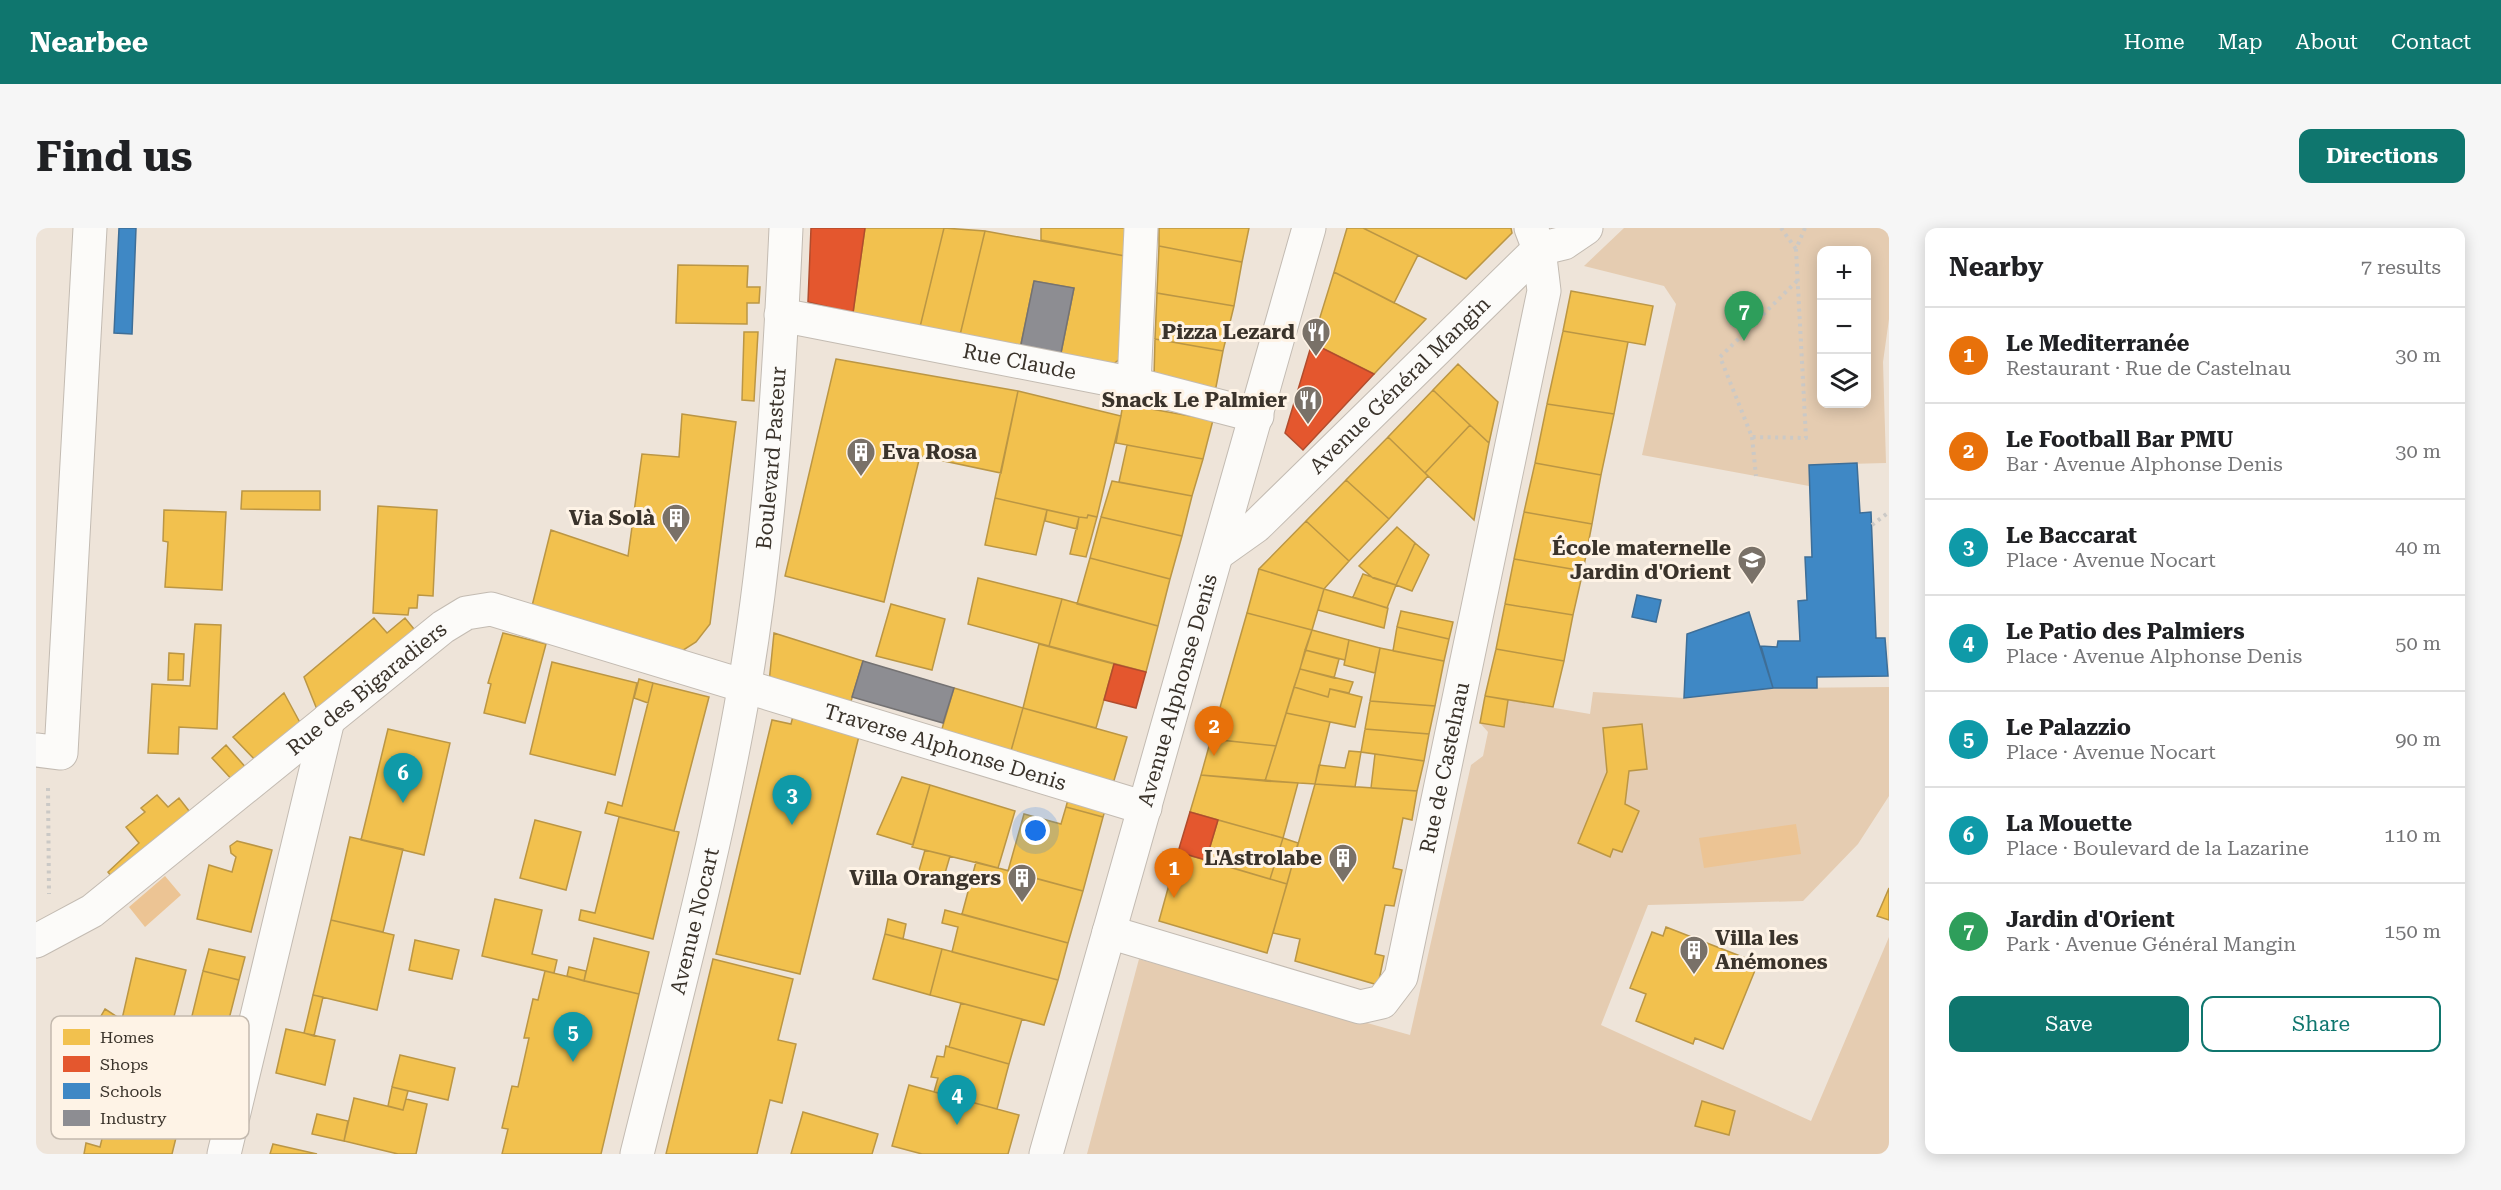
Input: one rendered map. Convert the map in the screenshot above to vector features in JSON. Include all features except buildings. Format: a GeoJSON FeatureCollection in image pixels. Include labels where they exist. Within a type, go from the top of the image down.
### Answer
{"type":"FeatureCollection","features":[{"type":"Feature","properties":{"kind":"street"},"geometry":{"type":"LineString","coordinates":[[42,750],[61,753],[90,228]]}},
{"type":"Feature","properties":{"kind":"street","name":"Boulevard Pasteur"},"geometry":{"type":"LineString","coordinates":[[745,687],[767,506],[779,375],[786,228]]}},
{"type":"Feature","properties":{"kind":"street"},"geometry":{"type":"LineString","coordinates":[[1134,384],[1141,228]]}},
{"type":"Feature","properties":{"kind":"street","name":"Avenue Alphonse Denis"},"geometry":{"type":"LineString","coordinates":[[1046,1154],[1309,228]]}},
{"type":"Feature","properties":{"kind":"street","name":"Avenue Général Mangin"},"geometry":{"type":"LineString","coordinates":[[1218,553],[1256,526],[1535,239],[1564,243],[1586,228]]}},
{"type":"Feature","properties":{"kind":"street","name":"Rue de Castelnau"},"geometry":{"type":"LineString","coordinates":[[1109,932],[1360,1007],[1382,1002],[1401,977],[1544,291],[1535,239]]}},
{"type":"Feature","properties":{"kind":"street","name":"Rue Claude"},"geometry":{"type":"LineString","coordinates":[[781,315],[1134,384],[1257,416]]}},
{"type":"Feature","properties":{"kind":"street","name":"Rue des Bigaradiers"},"geometry":{"type":"LineString","coordinates":[[42,937],[92,911],[443,627],[466,613],[491,609],[745,687]]}},
{"type":"Feature","properties":{"kind":"street","name":"Traverse Alphonse Denis"},"geometry":{"type":"LineString","coordinates":[[745,687],[1145,808]]}},
{"type":"Feature","properties":{"kind":"street","name":"Avenue Nocart"},"geometry":{"type":"LineString","coordinates":[[636,1154],[712,851],[745,687]]}},
{"type":"Feature","properties":{"kind":"street"},"geometry":{"type":"LineString","coordinates":[[249,1050],[328,720]]}},
{"type":"Feature","properties":{"kind":"street"},"geometry":{"type":"LineString","coordinates":[[224,1154],[228,1139]]}},
{"type":"Feature","properties":{"kind":"path"},"geometry":{"type":"LineString","coordinates":[[1781,228],[1796,249]]}},
{"type":"Feature","properties":{"kind":"path"},"geometry":{"type":"LineString","coordinates":[[1752,436],[1806,438],[1796,249],[1805,228]]}},
{"type":"Feature","properties":{"kind":"path"},"geometry":{"type":"LineString","coordinates":[[1756,476],[1752,436],[1720,357],[1797,280]]}},
{"type":"Feature","properties":{"kind":"path"},"geometry":{"type":"LineString","coordinates":[[1872,525],[1889,512]]}},
{"type":"Feature","properties":{"kind":"path"},"geometry":{"type":"LineString","coordinates":[[42,750],[42,937]]}},
{"type":"Feature","properties":{"kind":"shaded area"},"geometry":{"type":"Polygon","coordinates":[[[1624,228],[1889,228],[1889,319],[1883,362],[1886,463],[1809,465],[1809,486],[1642,455],[1676,304],[1664,286],[1584,266],[1624,228]]]}},
{"type":"Feature","properties":{"kind":"shaded area"},"geometry":{"type":"Polygon","coordinates":[[[1889,687],[1889,796],[1858,844],[1803,901],[1648,905],[1601,1025],[1811,1121],[1889,937],[1889,1154],[1087,1154],[1139,959],[1410,1035],[1471,765],[1483,756],[1488,732],[1480,723],[1503,726],[1508,700],[1590,714],[1593,692],[1684,698],[1773,688],[1889,687]]]}},
{"type":"Feature","properties":{"kind":"shaded area"},"geometry":{"type":"Polygon","coordinates":[[[1796,824],[1801,854],[1704,868],[1699,838],[1796,824]]]}},
{"type":"Feature","properties":{"kind":"shaded area"},"geometry":{"type":"Polygon","coordinates":[[[165,876],[181,895],[145,927],[129,907],[165,876]]]}},
{"type":"Feature","properties":{"kind":"place","name":"Jardin d'Orient"},"geometry":{"type":"Point","coordinates":[1744,341]}},
{"type":"Feature","properties":{"kind":"place","name":"Pizza Lezard"},"geometry":{"type":"Point","coordinates":[1316,358]}},
{"type":"Feature","properties":{"kind":"place","name":"Snack Le Palmier"},"geometry":{"type":"Point","coordinates":[1308,426]}},
{"type":"Feature","properties":{"kind":"place","name":"Eva Rosa"},"geometry":{"type":"Point","coordinates":[861,478]}},
{"type":"Feature","properties":{"kind":"place","name":"Via Solà"},"geometry":{"type":"Point","coordinates":[676,544]}},
{"type":"Feature","properties":{"kind":"place","name":"École maternelle Jardin d'Orient"},"geometry":{"type":"Point","coordinates":[1752,586]}},
{"type":"Feature","properties":{"kind":"place","name":"Le Football Bar PMU"},"geometry":{"type":"Point","coordinates":[1214,756]}},
{"type":"Feature","properties":{"kind":"place","name":"La Mouette"},"geometry":{"type":"Point","coordinates":[403,803]}},
{"type":"Feature","properties":{"kind":"place","name":"Le Baccarat"},"geometry":{"type":"Point","coordinates":[792,825]}},
{"type":"Feature","properties":{"kind":"place","name":"L'Astrolabe"},"geometry":{"type":"Point","coordinates":[1343,884]}},
{"type":"Feature","properties":{"kind":"place","name":"Le Mediterranée"},"geometry":{"type":"Point","coordinates":[1174,898]}},
{"type":"Feature","properties":{"kind":"place","name":"Villa Orangers"},"geometry":{"type":"Point","coordinates":[1022,904]}},
{"type":"Feature","properties":{"kind":"place","name":"Villa les Anémones"},"geometry":{"type":"Point","coordinates":[1694,976]}},
{"type":"Feature","properties":{"kind":"place","name":"Le Palazzio"},"geometry":{"type":"Point","coordinates":[573,1062]}},
{"type":"Feature","properties":{"kind":"place","name":"Le Patio des Palmiers"},"geometry":{"type":"Point","coordinates":[957,1125]}}]}
